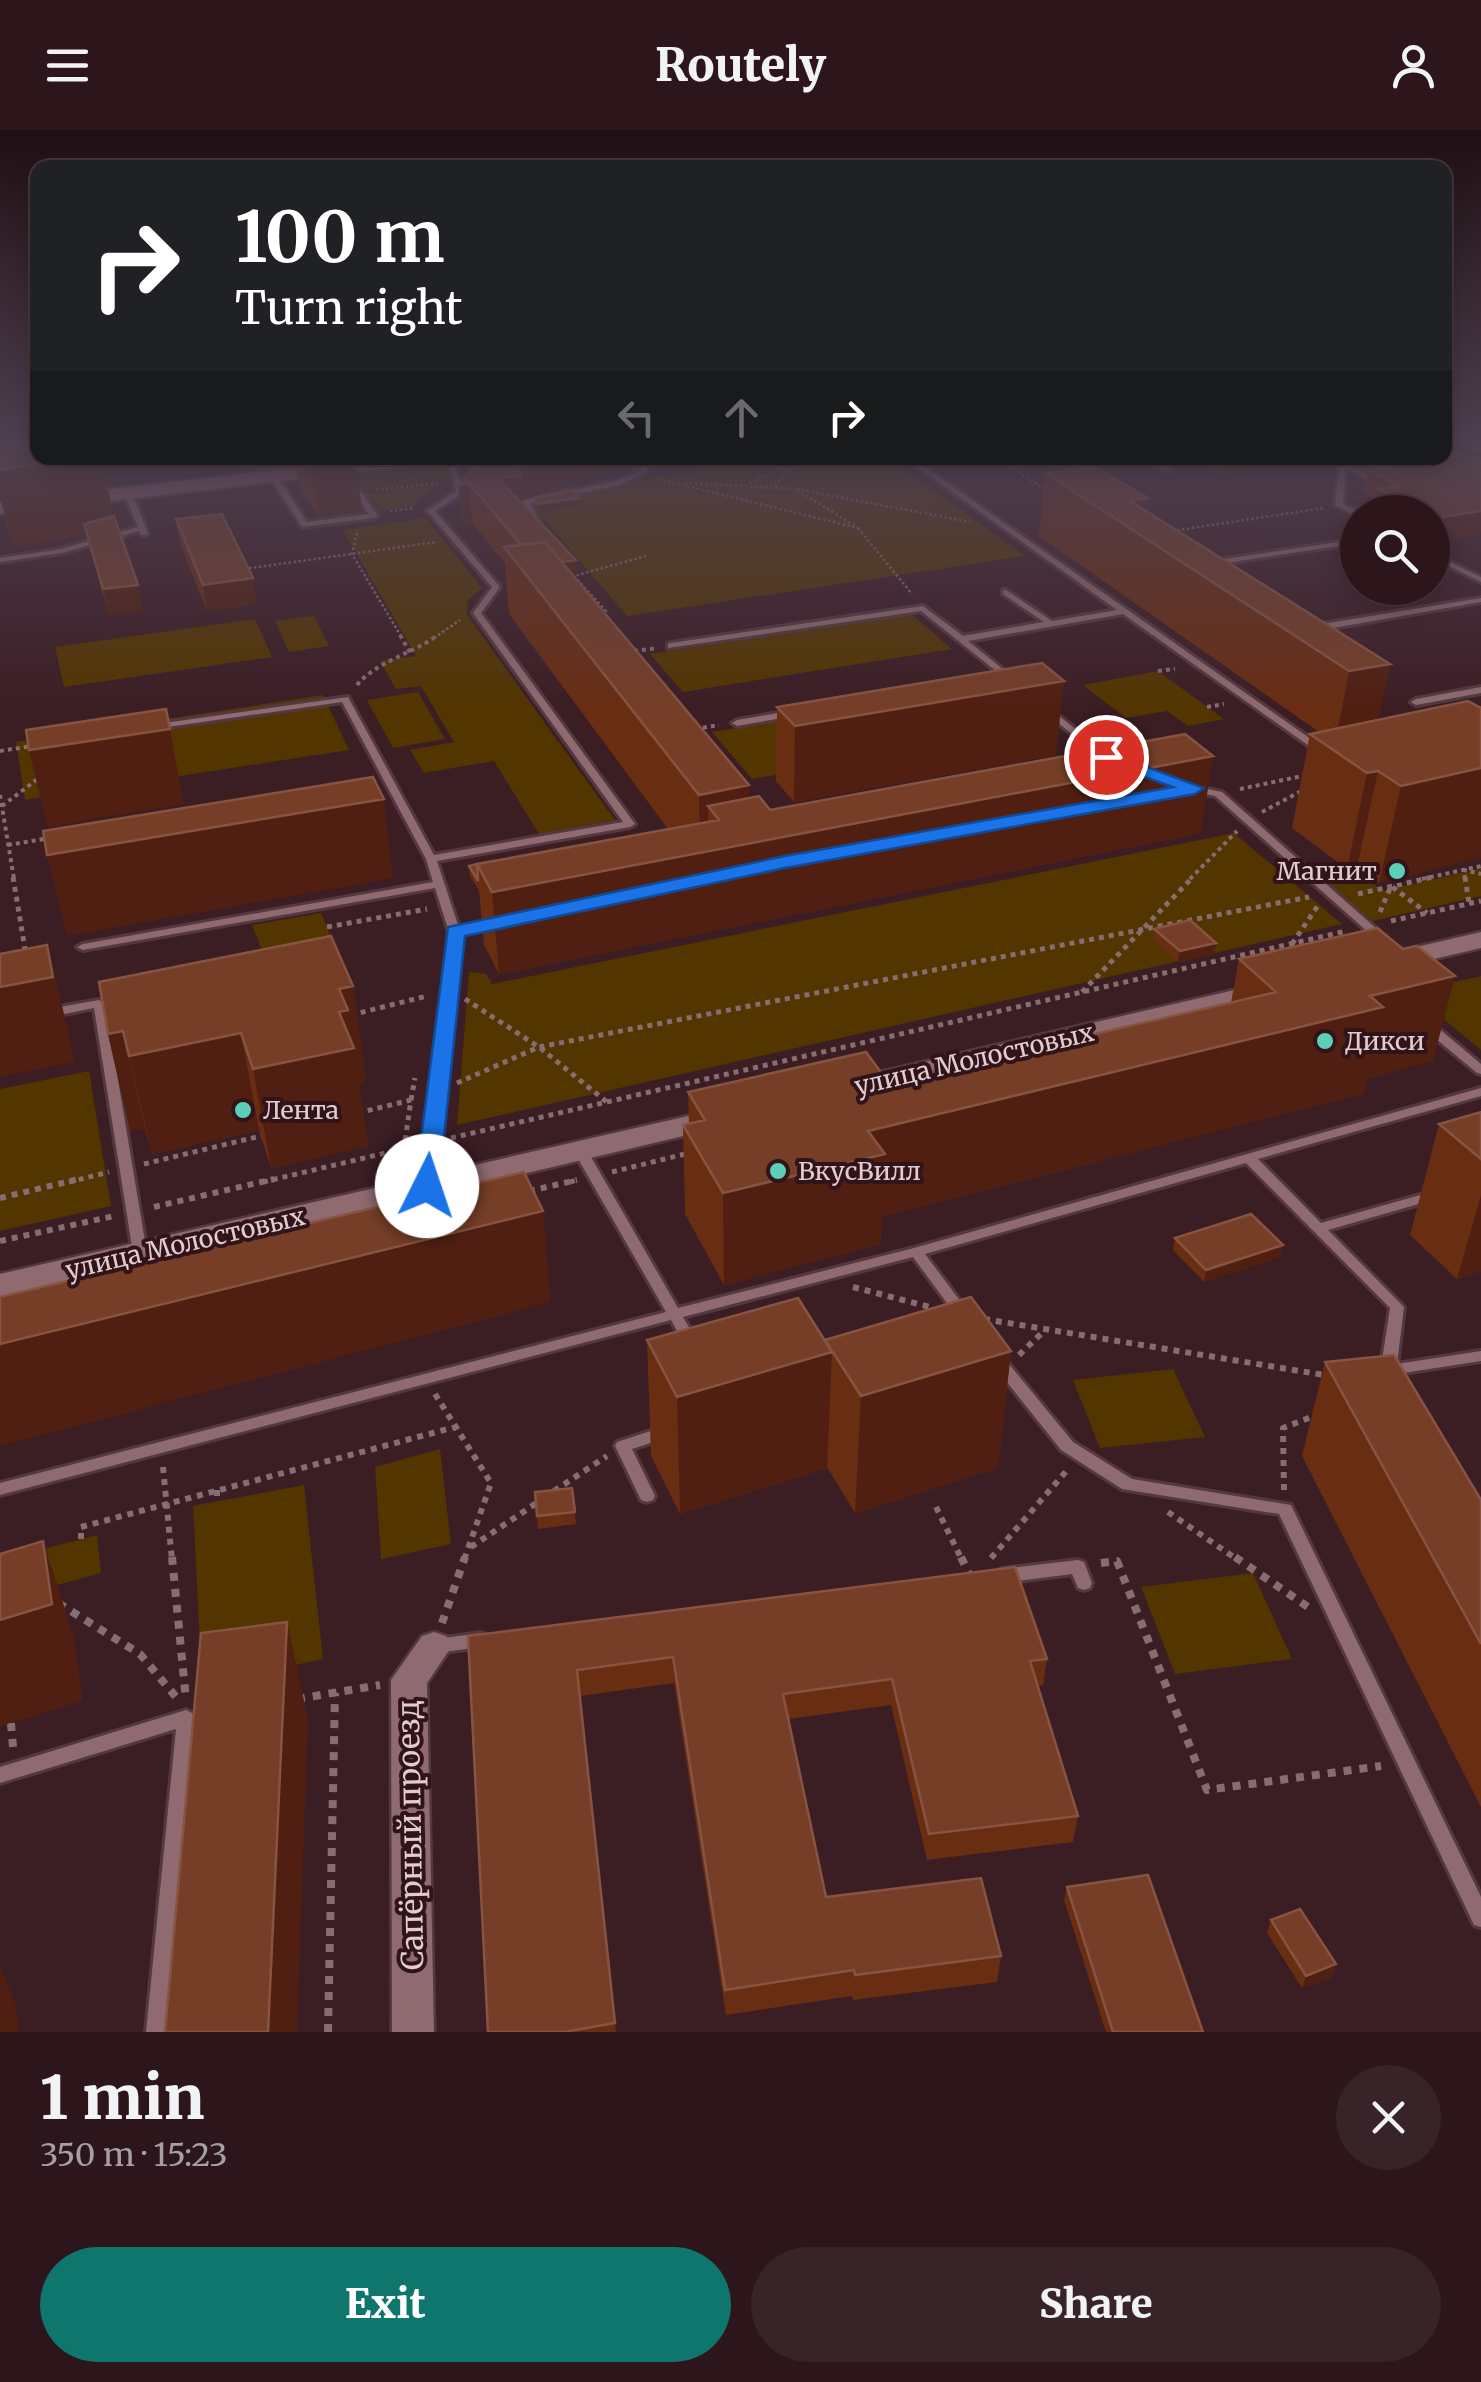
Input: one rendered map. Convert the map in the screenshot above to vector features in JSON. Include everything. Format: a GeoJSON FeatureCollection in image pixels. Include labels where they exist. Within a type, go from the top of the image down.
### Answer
{"type":"FeatureCollection","features":[{"type":"Feature","properties":{"kind":"street"},"geometry":{"type":"LineString","coordinates":[[1360,969],[1481,940]]}},
{"type":"Feature","properties":{"kind":"street","name":"улица Молостовых"},"geometry":{"type":"LineString","coordinates":[[813,1096],[1302,982]]}},
{"type":"Feature","properties":{"kind":"street","name":"улица Молостовых"},"geometry":{"type":"LineString","coordinates":[[0,1286],[427,1186],[588,1163],[755,1110]]}},
{"type":"Feature","properties":{"kind":"street","name":"Сапёрный проезд"},"geometry":{"type":"LineString","coordinates":[[413,2032],[409,1680],[434,1646]]}},
{"type":"Feature","properties":{"kind":"lane"},"geometry":{"type":"LineString","coordinates":[[0,560],[62,551],[136,533]]}},
{"type":"Feature","properties":{"kind":"lane"},"geometry":{"type":"LineString","coordinates":[[432,859],[630,824],[478,613],[496,587],[451,533]]}},
{"type":"Feature","properties":{"kind":"lane"},"geometry":{"type":"LineString","coordinates":[[1014,533],[1328,756]]}},
{"type":"Feature","properties":{"kind":"lane"},"geometry":{"type":"LineString","coordinates":[[1205,564],[1340,544]]}},
{"type":"Feature","properties":{"kind":"lane"},"geometry":{"type":"LineString","coordinates":[[1450,564],[1481,580]]}},
{"type":"Feature","properties":{"kind":"lane"},"geometry":{"type":"LineString","coordinates":[[1006,592],[1050,624]]}},
{"type":"Feature","properties":{"kind":"lane"},"geometry":{"type":"LineString","coordinates":[[1308,629],[1481,600]]}},
{"type":"Feature","properties":{"kind":"lane"},"geometry":{"type":"LineString","coordinates":[[671,646],[923,608],[1025,691]]}},
{"type":"Feature","properties":{"kind":"lane"},"geometry":{"type":"LineString","coordinates":[[962,640],[1124,610]]}},
{"type":"Feature","properties":{"kind":"lane"},"geometry":{"type":"LineString","coordinates":[[992,683],[1011,680]]}},
{"type":"Feature","properties":{"kind":"lane"},"geometry":{"type":"LineString","coordinates":[[1416,702],[1481,690]]}},
{"type":"Feature","properties":{"kind":"lane"},"geometry":{"type":"LineString","coordinates":[[138,730],[345,699],[432,859],[455,932],[452,990],[427,1186]]}},
{"type":"Feature","properties":{"kind":"lane"},"geometry":{"type":"LineString","coordinates":[[1038,702],[1106,757],[1124,764]]}},
{"type":"Feature","properties":{"kind":"lane"},"geometry":{"type":"LineString","coordinates":[[736,722],[796,714]]}},
{"type":"Feature","properties":{"kind":"lane"},"geometry":{"type":"LineString","coordinates":[[1088,761],[1106,757]]}},
{"type":"Feature","properties":{"kind":"lane"},"geometry":{"type":"LineString","coordinates":[[370,786],[390,784]]}},
{"type":"Feature","properties":{"kind":"lane"},"geometry":{"type":"LineString","coordinates":[[1176,787],[1218,794],[1404,958]]}},
{"type":"Feature","properties":{"kind":"lane"},"geometry":{"type":"LineString","coordinates":[[83,947],[440,884]]}},
{"type":"Feature","properties":{"kind":"lane"},"geometry":{"type":"LineString","coordinates":[[455,932],[508,921]]}},
{"type":"Feature","properties":{"kind":"lane"},"geometry":{"type":"LineString","coordinates":[[36,1016],[100,1004],[140,1253]]}},
{"type":"Feature","properties":{"kind":"lane"},"geometry":{"type":"LineString","coordinates":[[1420,1018],[1481,1070]]}},
{"type":"Feature","properties":{"kind":"lane"},"geometry":{"type":"LineString","coordinates":[[108,1054],[144,1046]]}},
{"type":"Feature","properties":{"kind":"lane"},"geometry":{"type":"LineString","coordinates":[[0,1489],[916,1252],[1481,1092]]}},
{"type":"Feature","properties":{"kind":"lane"},"geometry":{"type":"LineString","coordinates":[[1249,1158],[1397,1308],[1387,1378],[1481,1356]]}},
{"type":"Feature","properties":{"kind":"lane"},"geometry":{"type":"LineString","coordinates":[[588,1163],[703,1364]]}},
{"type":"Feature","properties":{"kind":"lane"},"geometry":{"type":"LineString","coordinates":[[1318,1228],[1445,1192]]}},
{"type":"Feature","properties":{"kind":"lane"},"geometry":{"type":"LineString","coordinates":[[916,1252],[969,1322]]}},
{"type":"Feature","properties":{"kind":"lane"},"geometry":{"type":"LineString","coordinates":[[990,1351],[1068,1446],[1128,1485],[1285,1509],[1481,1918]]}},
{"type":"Feature","properties":{"kind":"lane"},"geometry":{"type":"LineString","coordinates":[[647,1496],[622,1446],[677,1429]]}},
{"type":"Feature","properties":{"kind":"lane"},"geometry":{"type":"LineString","coordinates":[[990,1578],[1081,1575]]}},
{"type":"Feature","properties":{"kind":"lane"},"geometry":{"type":"LineString","coordinates":[[434,1646],[492,1639]]}},
{"type":"Feature","properties":{"kind":"lane"},"geometry":{"type":"LineString","coordinates":[[0,1775],[186,1718],[156,2032]]}},
{"type":"Feature","properties":{"kind":"path"},"geometry":{"type":"LineString","coordinates":[[357,533],[352,554],[411,654]]}},
{"type":"Feature","properties":{"kind":"path"},"geometry":{"type":"LineString","coordinates":[[862,533],[923,608]]}},
{"type":"Feature","properties":{"kind":"path"},"geometry":{"type":"LineString","coordinates":[[241,569],[456,539]]}},
{"type":"Feature","properties":{"kind":"path"},"geometry":{"type":"LineString","coordinates":[[594,612],[606,611],[574,576],[646,556]]}},
{"type":"Feature","properties":{"kind":"path"},"geometry":{"type":"LineString","coordinates":[[345,699],[370,670],[411,654],[467,615]]}},
{"type":"Feature","properties":{"kind":"path"},"geometry":{"type":"LineString","coordinates":[[633,652],[671,646]]}},
{"type":"Feature","properties":{"kind":"path"},"geometry":{"type":"LineString","coordinates":[[677,732],[736,722]]}},
{"type":"Feature","properties":{"kind":"path"},"geometry":{"type":"LineString","coordinates":[[0,751],[44,745]]}},
{"type":"Feature","properties":{"kind":"path"},"geometry":{"type":"LineString","coordinates":[[2,806],[50,770]]}},
{"type":"Feature","properties":{"kind":"path"},"geometry":{"type":"LineString","coordinates":[[1218,794],[1308,774]]}},
{"type":"Feature","properties":{"kind":"path"},"geometry":{"type":"LineString","coordinates":[[1080,994],[1246,821],[1312,785]]}},
{"type":"Feature","properties":{"kind":"path"},"geometry":{"type":"LineString","coordinates":[[0,795],[27,959]]}},
{"type":"Feature","properties":{"kind":"path"},"geometry":{"type":"LineString","coordinates":[[8,845],[64,836]]}},
{"type":"Feature","properties":{"kind":"path"},"geometry":{"type":"LineString","coordinates":[[436,1093],[539,1048],[1146,926],[1392,886],[1481,866]]}},
{"type":"Feature","properties":{"kind":"path"},"geometry":{"type":"LineString","coordinates":[[1464,870],[1481,874]]}},
{"type":"Feature","properties":{"kind":"path"},"geometry":{"type":"LineString","coordinates":[[1464,870],[1469,904]]}},
{"type":"Feature","properties":{"kind":"path"},"geometry":{"type":"LineString","coordinates":[[1392,886],[1426,913]]}},
{"type":"Feature","properties":{"kind":"path"},"geometry":{"type":"LineString","coordinates":[[1368,926],[1385,906],[1392,886]]}},
{"type":"Feature","properties":{"kind":"path"},"geometry":{"type":"LineString","coordinates":[[1292,944],[1331,896]]}},
{"type":"Feature","properties":{"kind":"path"},"geometry":{"type":"LineString","coordinates":[[0,1242],[1481,901]]}},
{"type":"Feature","properties":{"kind":"path"},"geometry":{"type":"LineString","coordinates":[[326,927],[446,905]]}},
{"type":"Feature","properties":{"kind":"path"},"geometry":{"type":"LineString","coordinates":[[336,1018],[452,990],[539,1048],[608,1102]]}},
{"type":"Feature","properties":{"kind":"path"},"geometry":{"type":"LineString","coordinates":[[354,1114],[411,1100],[404,1149]]}},
{"type":"Feature","properties":{"kind":"path"},"geometry":{"type":"LineString","coordinates":[[0,1198],[278,1132]]}},
{"type":"Feature","properties":{"kind":"path"},"geometry":{"type":"LineString","coordinates":[[518,1194],[588,1163],[700,1150]]}},
{"type":"Feature","properties":{"kind":"path"},"geometry":{"type":"LineString","coordinates":[[816,1278],[969,1322],[1046,1329],[1329,1376]]}},
{"type":"Feature","properties":{"kind":"path"},"geometry":{"type":"LineString","coordinates":[[1004,1369],[1046,1329]]}},
{"type":"Feature","properties":{"kind":"path"},"geometry":{"type":"LineString","coordinates":[[424,1380],[459,1426],[491,1483],[434,1646]]}},
{"type":"Feature","properties":{"kind":"path"},"geometry":{"type":"LineString","coordinates":[[1285,1509],[1284,1428],[1318,1414]]}},
{"type":"Feature","properties":{"kind":"path"},"geometry":{"type":"LineString","coordinates":[[81,1539],[81,1527],[459,1426]]}},
{"type":"Feature","properties":{"kind":"path"},"geometry":{"type":"LineString","coordinates":[[468,1548],[622,1446]]}},
{"type":"Feature","properties":{"kind":"path"},"geometry":{"type":"LineString","coordinates":[[162,1448],[185,1691]]}},
{"type":"Feature","properties":{"kind":"path"},"geometry":{"type":"LineString","coordinates":[[936,1507],[972,1580],[1080,1455]]}},
{"type":"Feature","properties":{"kind":"path"},"geometry":{"type":"LineString","coordinates":[[1128,1485],[1340,1630]]}},
{"type":"Feature","properties":{"kind":"path"},"geometry":{"type":"LineString","coordinates":[[217,1490],[217,1502]]}},
{"type":"Feature","properties":{"kind":"path"},"geometry":{"type":"LineString","coordinates":[[1081,1575],[1117,1561],[1207,1790],[1405,1762]]}},
{"type":"Feature","properties":{"kind":"path"},"geometry":{"type":"LineString","coordinates":[[53,1604],[121,1638],[166,1676],[186,1718]]}},
{"type":"Feature","properties":{"kind":"path"},"geometry":{"type":"LineString","coordinates":[[279,1702],[409,1680]]}},
{"type":"Feature","properties":{"kind":"path"},"geometry":{"type":"LineString","coordinates":[[328,2032],[335,1693]]}},
{"type":"Feature","properties":{"kind":"shaded area"},"geometry":{"type":"Polygon","coordinates":[[[345,533],[438,533],[482,588],[467,601],[467,615],[615,820],[539,834],[494,761],[424,773],[410,750],[454,742],[421,686],[396,689],[380,661],[416,656],[345,533]]]}},
{"type":"Feature","properties":{"kind":"shaded area"},"geometry":{"type":"Polygon","coordinates":[[[555,533],[993,533],[1025,556],[627,616],[555,533]]]}},
{"type":"Feature","properties":{"kind":"shaded area"},"geometry":{"type":"Polygon","coordinates":[[[911,614],[952,649],[683,692],[650,654],[911,614]]]}},
{"type":"Feature","properties":{"kind":"shaded area"},"geometry":{"type":"Polygon","coordinates":[[[314,616],[329,646],[289,652],[275,621],[314,616]]]}},
{"type":"Feature","properties":{"kind":"shaded area"},"geometry":{"type":"Polygon","coordinates":[[[255,619],[272,657],[64,687],[55,647],[255,619]]]}},
{"type":"Feature","properties":{"kind":"shaded area"},"geometry":{"type":"Polygon","coordinates":[[[1158,671],[1224,719],[1188,726],[1167,711],[1126,718],[1083,685],[1158,671]]]}},
{"type":"Feature","properties":{"kind":"shaded area"},"geometry":{"type":"Polygon","coordinates":[[[1009,686],[1056,728],[752,779],[712,732],[1009,686]]]}},
{"type":"Feature","properties":{"kind":"shaded area"},"geometry":{"type":"Polygon","coordinates":[[[418,692],[445,739],[393,748],[367,700],[418,692]]]}},
{"type":"Feature","properties":{"kind":"shaded area"},"geometry":{"type":"Polygon","coordinates":[[[323,695],[349,750],[25,800],[16,742],[323,695]]]}},
{"type":"Feature","properties":{"kind":"shaded area"},"geometry":{"type":"Polygon","coordinates":[[[1234,833],[1342,924],[457,1125],[469,972],[486,974],[492,984],[1234,833]]]}},
{"type":"Feature","properties":{"kind":"shaded area"},"geometry":{"type":"Polygon","coordinates":[[[1481,868],[1481,896],[1373,921],[1319,879],[1356,871],[1383,891],[1481,868]]]}},
{"type":"Feature","properties":{"kind":"shaded area"},"geometry":{"type":"Polygon","coordinates":[[[321,913],[332,940],[263,953],[252,925],[321,913]]]}},
{"type":"Feature","properties":{"kind":"shaded area"},"geometry":{"type":"Polygon","coordinates":[[[1481,976],[1481,1050],[1411,992],[1481,976]]]}},
{"type":"Feature","properties":{"kind":"shaded area"},"geometry":{"type":"Polygon","coordinates":[[[89,1071],[111,1206],[0,1231],[0,1089],[89,1071]]]}},
{"type":"Feature","properties":{"kind":"shaded area"},"geometry":{"type":"Polygon","coordinates":[[[1173,1369],[1205,1437],[1100,1448],[1073,1380],[1173,1369]]]}},
{"type":"Feature","properties":{"kind":"shaded area"},"geometry":{"type":"Polygon","coordinates":[[[440,1449],[451,1544],[381,1559],[375,1467],[440,1449]]]}},
{"type":"Feature","properties":{"kind":"shaded area"},"geometry":{"type":"Polygon","coordinates":[[[304,1485],[323,1659],[202,1685],[193,1506],[304,1485]]]}},
{"type":"Feature","properties":{"kind":"shaded area"},"geometry":{"type":"Polygon","coordinates":[[[97,1535],[101,1573],[50,1587],[44,1549],[97,1535]]]}},
{"type":"Feature","properties":{"kind":"shaded area"},"geometry":{"type":"Polygon","coordinates":[[[1253,1573],[1292,1659],[1175,1674],[1141,1587],[1253,1573]]]}},
{"type":"Feature","properties":{"kind":"building"},"geometry":{"type":"Polygon","coordinates":[[[87,533],[120,533],[138,585],[103,589],[87,533]]]}},
{"type":"Feature","properties":{"kind":"building"},"geometry":{"type":"Polygon","coordinates":[[[182,533],[231,533],[253,578],[203,585],[182,533]]]}},
{"type":"Feature","properties":{"kind":"building"},"geometry":{"type":"Polygon","coordinates":[[[511,533],[550,533],[576,560],[562,562],[545,542],[521,545],[511,533]]]}},
{"type":"Feature","properties":{"kind":"building"},"geometry":{"type":"Polygon","coordinates":[[[1137,533],[1181,533],[1390,664],[1349,671],[1137,533]]]}},
{"type":"Feature","properties":{"kind":"building"},"geometry":{"type":"Polygon","coordinates":[[[545,542],[749,785],[699,795],[504,547],[545,542]]]}},
{"type":"Feature","properties":{"kind":"building"},"geometry":{"type":"Polygon","coordinates":[[[1042,663],[1064,681],[795,726],[777,707],[1042,663]]]}},
{"type":"Feature","properties":{"kind":"building"},"geometry":{"type":"Polygon","coordinates":[[[1468,701],[1481,708],[1481,768],[1401,786],[1378,771],[1367,773],[1310,734],[1468,701]]]}},
{"type":"Feature","properties":{"kind":"building"},"geometry":{"type":"Polygon","coordinates":[[[166,709],[170,729],[29,750],[26,730],[166,709]]]}},
{"type":"Feature","properties":{"kind":"building"},"geometry":{"type":"Polygon","coordinates":[[[1185,734],[1213,756],[492,892],[477,864],[719,820],[708,806],[759,796],[770,810],[1185,734]]]}},
{"type":"Feature","properties":{"kind":"building"},"geometry":{"type":"Polygon","coordinates":[[[373,777],[384,799],[47,855],[43,831],[373,777]]]}},
{"type":"Feature","properties":{"kind":"building"},"geometry":{"type":"Polygon","coordinates":[[[477,864],[478,881],[469,866],[477,864]]]}},
{"type":"Feature","properties":{"kind":"building"},"geometry":{"type":"Polygon","coordinates":[[[1190,920],[1216,943],[1180,951],[1154,929],[1190,920]]]}},
{"type":"Feature","properties":{"kind":"building"},"geometry":{"type":"Polygon","coordinates":[[[1377,928],[1403,949],[1417,946],[1455,976],[1370,996],[1383,1007],[868,1131],[885,1154],[723,1193],[683,1125],[705,1120],[688,1092],[866,1052],[888,1082],[1276,992],[1239,959],[1377,928]]]}},
{"type":"Feature","properties":{"kind":"building"},"geometry":{"type":"Polygon","coordinates":[[[331,936],[353,986],[339,989],[348,1010],[339,1012],[354,1048],[253,1069],[241,1033],[129,1056],[123,1031],[108,1034],[99,982],[331,936]]]}},
{"type":"Feature","properties":{"kind":"building"},"geometry":{"type":"Polygon","coordinates":[[[47,945],[53,977],[0,987],[0,954],[47,945]]]}},
{"type":"Feature","properties":{"kind":"building"},"geometry":{"type":"Polygon","coordinates":[[[1481,1112],[1481,1159],[1439,1124],[1481,1112]]]}},
{"type":"Feature","properties":{"kind":"building"},"geometry":{"type":"Polygon","coordinates":[[[524,1172],[543,1211],[0,1344],[0,1297],[524,1172]]]}},
{"type":"Feature","properties":{"kind":"building"},"geometry":{"type":"Polygon","coordinates":[[[1251,1214],[1283,1245],[1206,1270],[1175,1238],[1251,1214]]]}},
{"type":"Feature","properties":{"kind":"building"},"geometry":{"type":"Polygon","coordinates":[[[971,1297],[1011,1351],[861,1396],[825,1340],[971,1297]]]}},
{"type":"Feature","properties":{"kind":"building"},"geometry":{"type":"Polygon","coordinates":[[[798,1298],[832,1352],[677,1397],[647,1340],[798,1298]]]}},
{"type":"Feature","properties":{"kind":"building"},"geometry":{"type":"Polygon","coordinates":[[[1394,1355],[1481,1500],[1481,1644],[1325,1362],[1394,1355]]]}},
{"type":"Feature","properties":{"kind":"building"},"geometry":{"type":"Polygon","coordinates":[[[572,1488],[575,1512],[537,1516],[535,1492],[572,1488]]]}},
{"type":"Feature","properties":{"kind":"building"},"geometry":{"type":"Polygon","coordinates":[[[43,1541],[52,1604],[0,1620],[0,1554],[43,1541]]]}},
{"type":"Feature","properties":{"kind":"building"},"geometry":{"type":"Polygon","coordinates":[[[1015,1567],[1047,1659],[1030,1661],[1078,1816],[929,1834],[892,1679],[783,1694],[826,1897],[981,1878],[1001,1956],[855,1975],[854,1970],[725,1990],[673,1657],[577,1670],[615,2023],[564,2032],[488,2032],[468,1636],[1015,1567]]]}},
{"type":"Feature","properties":{"kind":"building"},"geometry":{"type":"Polygon","coordinates":[[[287,1622],[268,2032],[165,2032],[201,1633],[287,1622]]]}},
{"type":"Feature","properties":{"kind":"building"},"geometry":{"type":"Polygon","coordinates":[[[1148,1875],[1203,2032],[1113,2032],[1067,1887],[1148,1875]]]}},
{"type":"Feature","properties":{"kind":"building"},"geometry":{"type":"Polygon","coordinates":[[[1300,1909],[1336,1964],[1306,1976],[1271,1920],[1300,1909]]]}},
{"type":"Feature","properties":{"kind":"place","name":"Магнит"},"geometry":{"type":"Point","coordinates":[1397,871]}},
{"type":"Feature","properties":{"kind":"place","name":"Дикси"},"geometry":{"type":"Point","coordinates":[1325,1041]}},
{"type":"Feature","properties":{"kind":"place","name":"Лента"},"geometry":{"type":"Point","coordinates":[243,1110]}},
{"type":"Feature","properties":{"kind":"place","name":"ВкусВилл"},"geometry":{"type":"Point","coordinates":[778,1171]}},
{"type":"Feature","properties":{"kind":"route"},"geometry":{"type":"LineString","coordinates":[[427,1186],[452,990],[455,932],[694,885],[785,862],[1195,788],[1106,757]]}}]}
